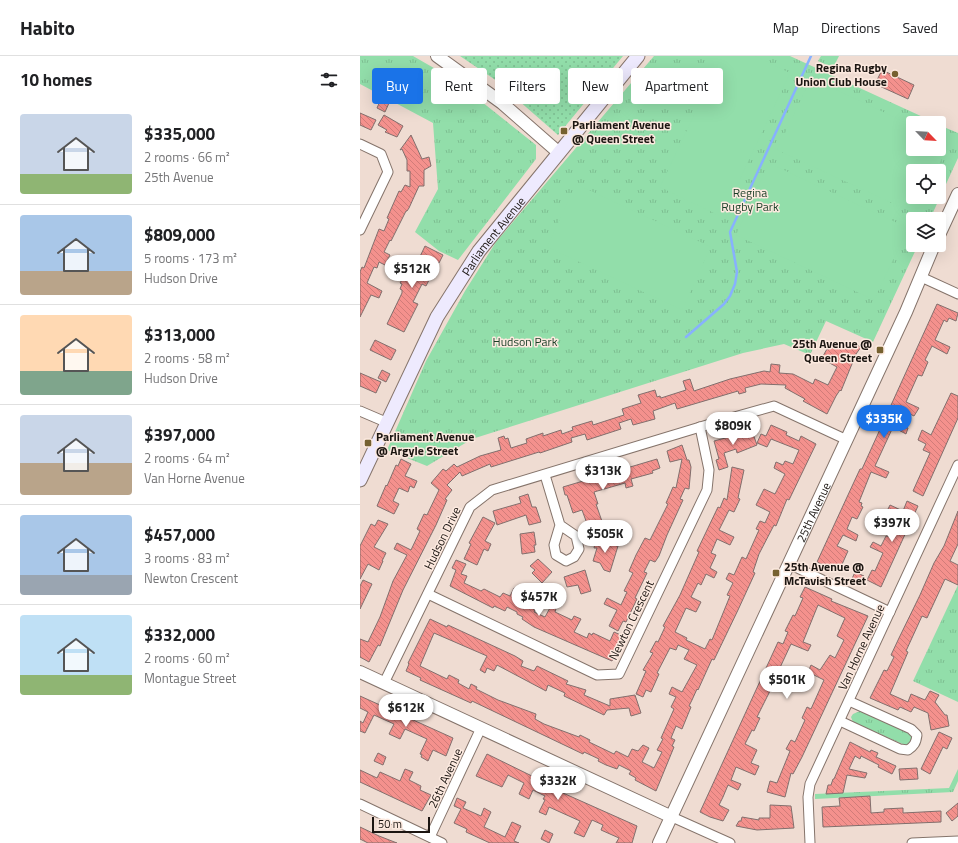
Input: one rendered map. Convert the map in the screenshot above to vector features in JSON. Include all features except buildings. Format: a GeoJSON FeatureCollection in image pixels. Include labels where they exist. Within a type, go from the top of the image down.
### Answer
{"type":"FeatureCollection","features":[{"type":"Feature","properties":{"kind":"main road","name":"Parliament Avenue"},"geometry":{"type":"LineString","coordinates":[[360,480],[437,317],[482,247],[558,152],[638,56]]}},
{"type":"Feature","properties":{"kind":"street"},"geometry":{"type":"LineString","coordinates":[[437,56],[502,103],[558,152]]}},
{"type":"Feature","properties":{"kind":"street"},"geometry":{"type":"LineString","coordinates":[[360,144],[381,154],[388,172],[360,230]]}},
{"type":"Feature","properties":{"kind":"street"},"geometry":{"type":"LineString","coordinates":[[946,220],[958,194]]}},
{"type":"Feature","properties":{"kind":"street","name":"25th Avenue"},"geometry":{"type":"LineString","coordinates":[[659,843],[847,440],[931,252]]}},
{"type":"Feature","properties":{"kind":"street"},"geometry":{"type":"LineString","coordinates":[[921,277],[958,294]]}},
{"type":"Feature","properties":{"kind":"street","name":"Hudson Drive"},"geometry":{"type":"LineString","coordinates":[[384,683],[470,507],[492,490],[774,406],[847,440]]}},
{"type":"Feature","properties":{"kind":"street"},"geometry":{"type":"LineString","coordinates":[[360,411],[388,423]]}},
{"type":"Feature","properties":{"kind":"street","name":"Newton Crescent"},"geometry":{"type":"LineString","coordinates":[[428,594],[597,675],[619,674],[707,490],[709,470],[700,427]]}},
{"type":"Feature","properties":{"kind":"street","name":"Van Horne Avenue"},"geometry":{"type":"LineString","coordinates":[[810,843],[808,797],[810,784],[958,465]]}},
{"type":"Feature","properties":{"kind":"street"},"geometry":{"type":"LineString","coordinates":[[545,475],[560,525]]}},
{"type":"Feature","properties":{"kind":"street"},"geometry":{"type":"LineString","coordinates":[[789,564],[890,612]]}},
{"type":"Feature","properties":{"kind":"street"},"geometry":{"type":"LineString","coordinates":[[360,672],[730,843]]}},
{"type":"Feature","properties":{"kind":"street"},"geometry":{"type":"LineString","coordinates":[[840,721],[900,749],[908,750],[914,746],[917,735],[911,729],[849,701]]}},
{"type":"Feature","properties":{"kind":"street","name":"26th Avenue"},"geometry":{"type":"LineString","coordinates":[[430,838],[481,728]]}},
{"type":"Feature","properties":{"kind":"street"},"geometry":{"type":"LineString","coordinates":[[360,804],[442,843]]}},
{"type":"Feature","properties":{"kind":"street"},"geometry":{"type":"LineString","coordinates":[[912,843],[958,841]]}},
{"type":"Feature","properties":{"kind":"green space"},"geometry":{"type":"Polygon","coordinates":[[[360,56],[413,56],[434,68],[431,68],[431,104],[484,104],[536,145],[536,159],[458,260],[439,251],[415,232],[438,189],[433,123],[397,104],[423,104],[423,68],[372,68],[372,90],[360,84],[360,56]]]}},
{"type":"Feature","properties":{"kind":"green space"},"geometry":{"type":"Polygon","coordinates":[[[460,56],[623,56],[613,68],[568,68],[568,104],[584,104],[558,135],[523,104],[560,104],[560,68],[495,68],[495,80],[487,74],[487,68],[478,68],[460,56]]]}},
{"type":"Feature","properties":{"kind":"green space","name":"Regina Rugby Park"},"geometry":{"type":"Polygon","coordinates":[[[654,56],[790,56],[921,116],[906,116],[906,156],[946,156],[946,128],[958,133],[958,158],[946,184],[946,164],[906,164],[906,204],[937,204],[933,212],[906,212],[906,252],[915,252],[873,342],[826,321],[810,355],[784,344],[743,353],[472,439],[427,466],[387,450],[426,361],[465,291],[496,242],[613,104],[623,104],[623,92],[631,83],[631,104],[723,104],[723,68],[644,68],[654,56]]]}},
{"type":"Feature","properties":{"kind":"green space"},"geometry":{"type":"Polygon","coordinates":[[[722,56],[755,56],[790,73],[722,217],[660,187],[699,104],[723,104],[723,68],[716,68],[722,56]]]}},
{"type":"Feature","properties":{"kind":"green space"},"geometry":{"type":"Polygon","coordinates":[[[821,56],[839,56],[833,68],[818,61],[821,56]]]}},
{"type":"Feature","properties":{"kind":"green space"},"geometry":{"type":"Polygon","coordinates":[[[811,78],[906,123],[906,156],[943,156],[939,164],[906,164],[906,204],[921,204],[917,212],[912,212],[777,150],[811,78]]]}},
{"type":"Feature","properties":{"kind":"green space"},"geometry":{"type":"Polygon","coordinates":[[[946,142],[949,143],[946,149],[946,142]]]}},
{"type":"Feature","properties":{"kind":"green space"},"geometry":{"type":"Polygon","coordinates":[[[769,163],[906,227],[906,232],[874,300],[736,235],[769,163]]]}},
{"type":"Feature","properties":{"kind":"green space"},"geometry":{"type":"Polygon","coordinates":[[[576,184],[711,247],[682,310],[547,247],[576,184]]]}},
{"type":"Feature","properties":{"kind":"green space"},"geometry":{"type":"Polygon","coordinates":[[[958,585],[958,702],[913,681],[958,585]]]}},
{"type":"Feature","properties":{"kind":"green space"},"geometry":{"type":"Polygon","coordinates":[[[860,711],[913,734],[914,740],[907,746],[853,722],[851,717],[853,714],[860,711]]]}},
{"type":"Feature","properties":{"kind":"green space"},"geometry":{"type":"Polygon","coordinates":[[[958,769],[958,781],[953,792],[815,799],[815,794],[949,788],[958,769]]]}},
{"type":"Feature","properties":{"kind":"waterway"},"geometry":{"type":"LineString","coordinates":[[686,337],[724,304],[730,296],[735,284],[737,272],[730,232],[811,56]]}},
{"type":"Feature","properties":{"kind":"place","name":"Regina Rugby Union Club House"},"geometry":{"type":"Point","coordinates":[895,74]}},
{"type":"Feature","properties":{"kind":"place","name":"Parliament Avenue @ Queen Street"},"geometry":{"type":"Point","coordinates":[564,131]}},
{"type":"Feature","properties":{"kind":"place","name":"25th Avenue @ Queen Street"},"geometry":{"type":"Point","coordinates":[880,350]}},
{"type":"Feature","properties":{"kind":"place","name":"Parliament Avenue @ Argyle Street"},"geometry":{"type":"Point","coordinates":[368,443]}},
{"type":"Feature","properties":{"kind":"place","name":"25th Avenue @ McTavish Street"},"geometry":{"type":"Point","coordinates":[776,573]}},
{"type":"Feature","properties":{"kind":"park label","name":"Hudson Park"},"geometry":{"type":"Point","coordinates":[525,341]}}]}
